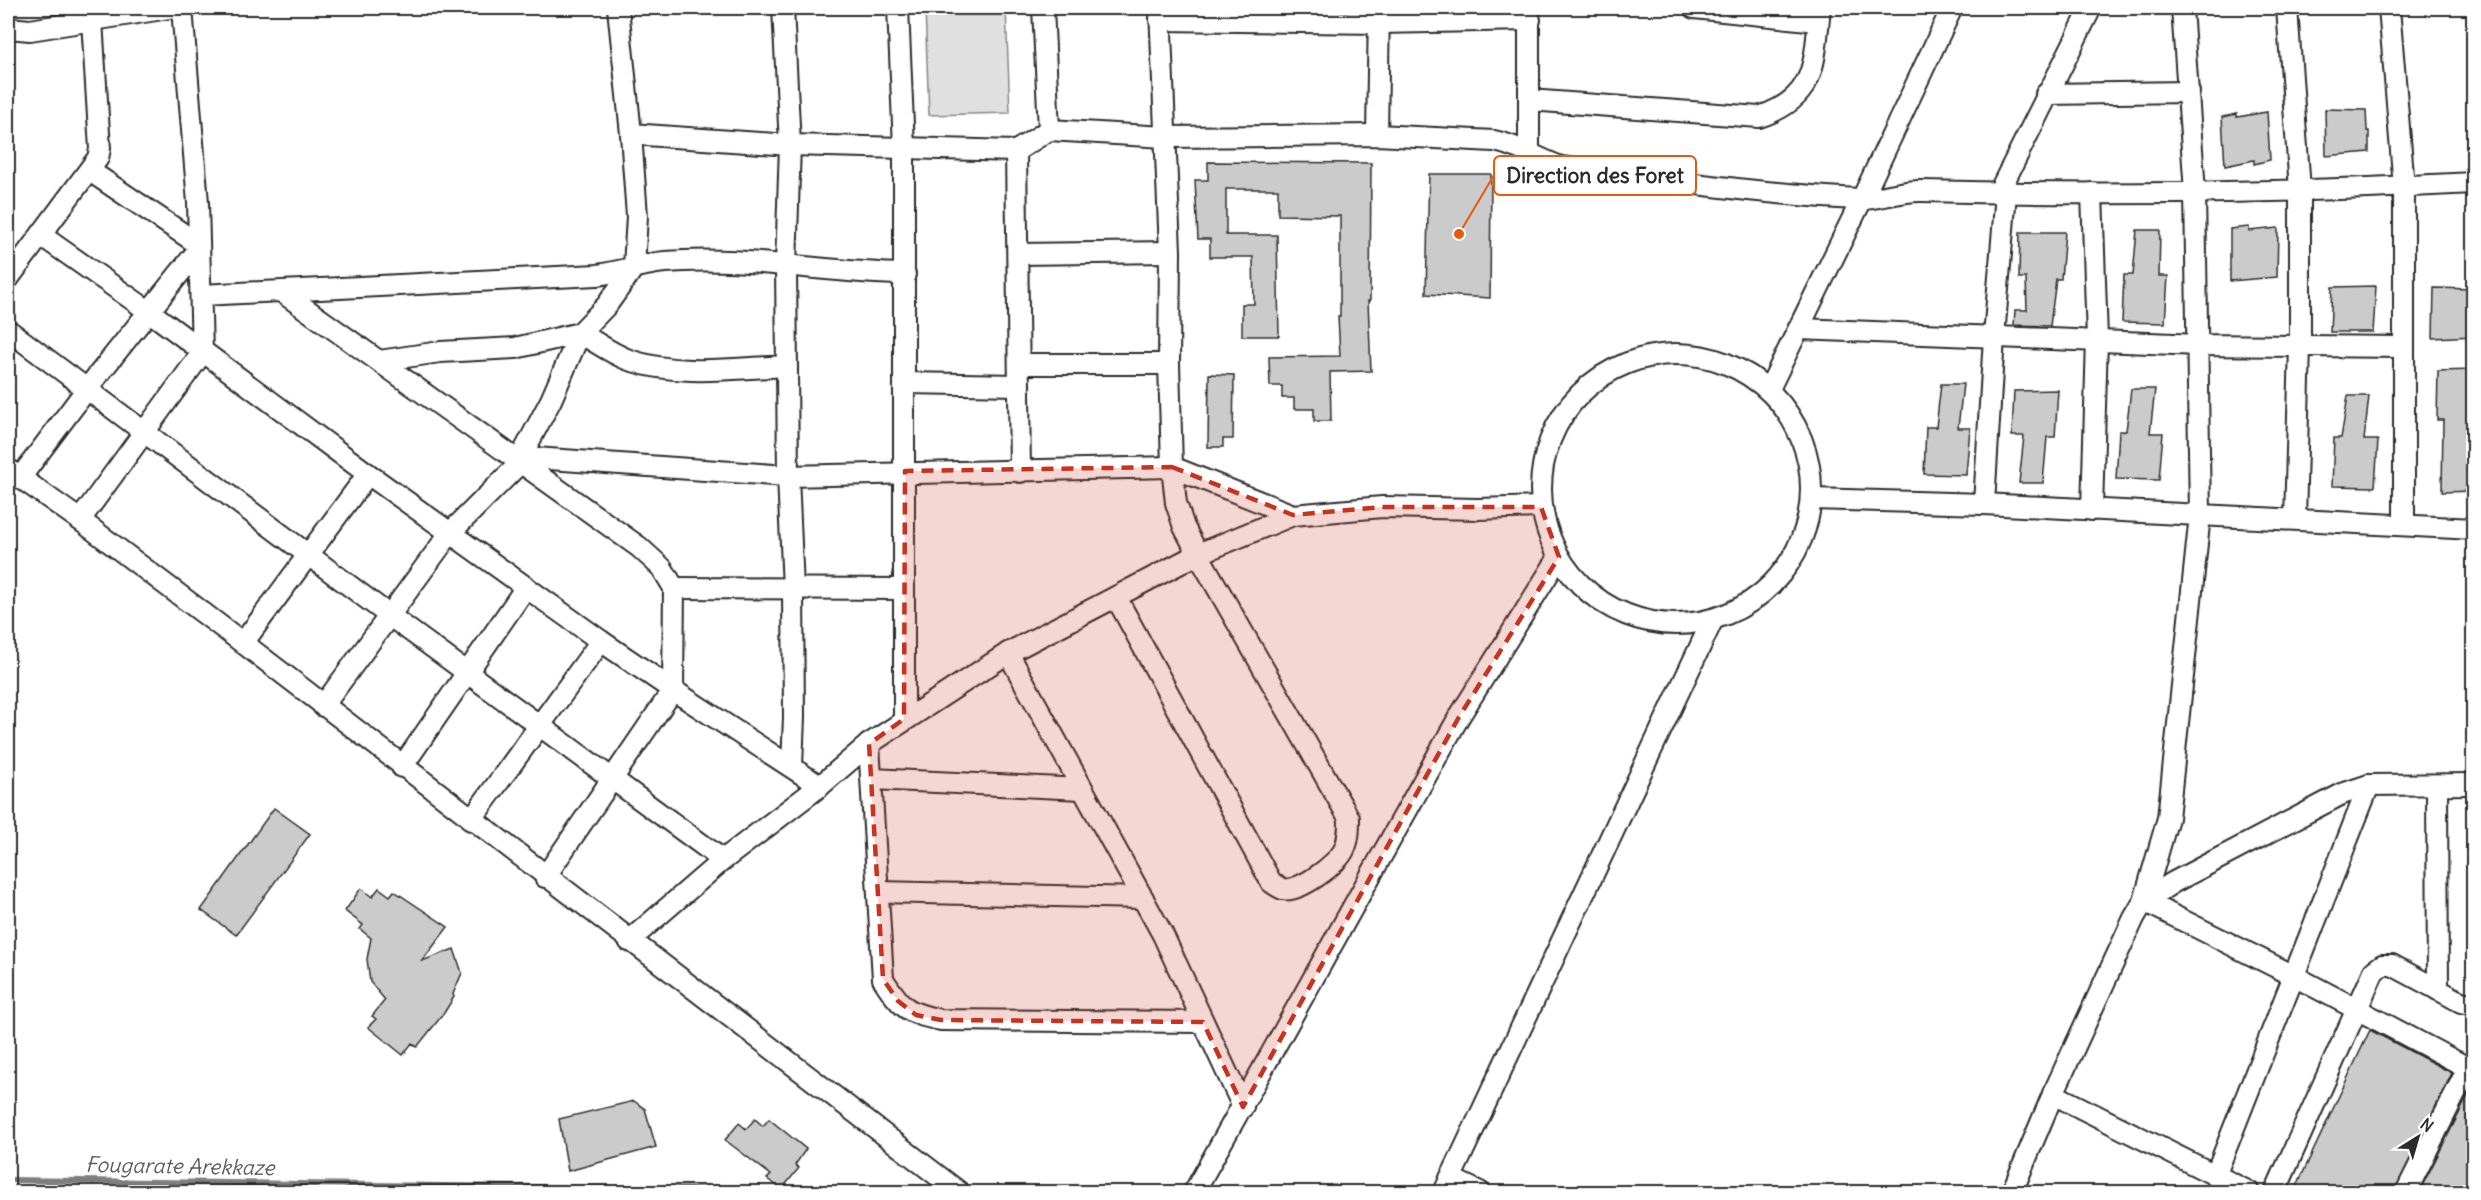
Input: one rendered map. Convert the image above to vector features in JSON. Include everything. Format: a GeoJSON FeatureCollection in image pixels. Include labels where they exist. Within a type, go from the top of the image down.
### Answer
{"type":"FeatureCollection","features":[{"type":"Feature","properties":{"kind":"street"},"geometry":{"type":"LineString","coordinates":[[8,28],[30,30],[169,8]]}},
{"type":"Feature","properties":{"kind":"street"},"geometry":{"type":"LineString","coordinates":[[80,520],[202,353],[198,203],[182,8]]}},
{"type":"Feature","properties":{"kind":"street"},"geometry":{"type":"LineString","coordinates":[[323,706],[450,533],[520,460],[551,400],[580,333],[607,305],[634,267],[636,216],[631,134],[618,8]]}},
{"type":"Feature","properties":{"kind":"street"},"geometry":{"type":"LineString","coordinates":[[783,8],[790,146],[786,266],[788,476],[793,589],[792,766]]}},
{"type":"Feature","properties":{"kind":"street"},"geometry":{"type":"LineString","coordinates":[[898,8],[904,147],[906,471],[904,719]]}},
{"type":"Feature","properties":{"kind":"street"},"geometry":{"type":"LineString","coordinates":[[1043,8],[1049,130]]}},
{"type":"Feature","properties":{"kind":"street"},"geometry":{"type":"LineString","coordinates":[[1529,100],[1758,117],[1780,110],[1793,100],[1813,70],[1819,14],[1694,8]]}},
{"type":"Feature","properties":{"kind":"street"},"geometry":{"type":"LineString","coordinates":[[1768,389],[1862,200],[1952,8]]}},
{"type":"Feature","properties":{"kind":"street"},"geometry":{"type":"LineString","coordinates":[[1984,504],[2002,193],[2046,94],[2091,8]]}},
{"type":"Feature","properties":{"kind":"street"},"geometry":{"type":"LineString","coordinates":[[2012,1192],[2053,1094],[2144,901],[2168,818],[2200,515],[2195,192],[2182,8]]}},
{"type":"Feature","properties":{"kind":"street"},"geometry":{"type":"LineString","coordinates":[[2287,8],[2300,190],[2300,346],[2295,519]]}},
{"type":"Feature","properties":{"kind":"street"},"geometry":{"type":"LineString","coordinates":[[2389,8],[2404,187],[2404,525]]}},
{"type":"Feature","properties":{"kind":"street"},"geometry":{"type":"LineString","coordinates":[[1116,597],[1271,882],[1282,889],[1295,888],[1330,867],[1344,851],[1349,835],[1349,818],[1198,554],[1176,503],[1172,466],[1169,364],[1170,252],[1160,14],[1529,14],[1529,155]]}},
{"type":"Feature","properties":{"kind":"street"},"geometry":{"type":"LineString","coordinates":[[1377,135],[1379,15]]}},
{"type":"Feature","properties":{"kind":"street"},"geometry":{"type":"LineString","coordinates":[[8,279],[90,171],[100,149],[92,20]]}},
{"type":"Feature","properties":{"kind":"street"},"geometry":{"type":"LineString","coordinates":[[2046,94],[2189,92]]}},
{"type":"Feature","properties":{"kind":"street"},"geometry":{"type":"LineString","coordinates":[[631,134],[790,146],[1016,151],[1049,130],[1164,137],[1377,135],[1494,141],[1510,144],[1529,155],[1561,167],[1862,200],[1918,190],[2002,193],[2195,192],[2474,183]]}},
{"type":"Feature","properties":{"kind":"street"},"geometry":{"type":"LineString","coordinates":[[1016,151],[1020,472]]}},
{"type":"Feature","properties":{"kind":"street"},"geometry":{"type":"LineString","coordinates":[[90,171],[198,246]]}},
{"type":"Feature","properties":{"kind":"street"},"geometry":{"type":"LineString","coordinates":[[2092,193],[2097,339],[2092,510]]}},
{"type":"Feature","properties":{"kind":"street"},"geometry":{"type":"LineString","coordinates":[[42,236],[150,312],[202,353],[601,641],[820,786]]}},
{"type":"Feature","properties":{"kind":"street"},"geometry":{"type":"LineString","coordinates":[[198,246],[150,312],[14,473],[80,520],[243,644],[958,1192]]}},
{"type":"Feature","properties":{"kind":"street"},"geometry":{"type":"LineString","coordinates":[[1018,254],[1170,252]]}},
{"type":"Feature","properties":{"kind":"street"},"geometry":{"type":"LineString","coordinates":[[201,296],[597,275],[666,262],[705,261],[905,274]]}},
{"type":"Feature","properties":{"kind":"street"},"geometry":{"type":"LineString","coordinates":[[282,292],[639,547],[662,568],[674,588],[672,690],[545,877]]}},
{"type":"Feature","properties":{"kind":"street"},"geometry":{"type":"LineString","coordinates":[[1799,329],[2097,339],[2199,345],[2403,347]]}},
{"type":"Feature","properties":{"kind":"street"},"geometry":{"type":"LineString","coordinates":[[8,330],[723,860]]}},
{"type":"Feature","properties":{"kind":"street"},"geometry":{"type":"LineString","coordinates":[[379,361],[440,352],[515,348],[580,333],[627,359],[655,367],[696,370],[787,366]]}},
{"type":"Feature","properties":{"kind":"street"},"geometry":{"type":"LineString","coordinates":[[1694,354],[1734,366],[1768,389],[1794,421],[1808,458],[1812,499],[1803,539],[1782,575],[1751,602],[1713,619],[1678,625],[1643,620],[1609,607],[1581,585],[1559,557],[1548,533],[1541,507],[1542,466],[1555,426],[1579,393],[1613,368],[1652,355],[1694,354]]}},
{"type":"Feature","properties":{"kind":"street"},"geometry":{"type":"LineString","coordinates":[[1019,364],[1169,364]]}},
{"type":"Feature","properties":{"kind":"street"},"geometry":{"type":"LineString","coordinates":[[905,383],[1019,385]]}},
{"type":"Feature","properties":{"kind":"street"},"geometry":{"type":"LineString","coordinates":[[520,460],[788,476],[906,471],[1020,472],[1172,466],[1293,515]]}},
{"type":"Feature","properties":{"kind":"street"},"geometry":{"type":"LineString","coordinates":[[243,644],[368,474]]}},
{"type":"Feature","properties":{"kind":"street"},"geometry":{"type":"LineString","coordinates":[[1812,499],[1984,504],[2474,529]]}},
{"type":"Feature","properties":{"kind":"street"},"geometry":{"type":"LineString","coordinates":[[629,941],[723,860],[820,786],[868,744],[904,719],[1008,653],[1198,554],[1293,515],[1382,507],[1478,509],[1541,507]]}},
{"type":"Feature","properties":{"kind":"street"},"geometry":{"type":"LineString","coordinates":[[1194,1192],[1459,717],[1559,557]]}},
{"type":"Feature","properties":{"kind":"street"},"geometry":{"type":"LineString","coordinates":[[402,767],[526,587]]}},
{"type":"Feature","properties":{"kind":"street"},"geometry":{"type":"LineString","coordinates":[[674,588],[904,588]]}},
{"type":"Feature","properties":{"kind":"street"},"geometry":{"type":"LineString","coordinates":[[1480,1192],[1447,1185],[1713,619]]}},
{"type":"Feature","properties":{"kind":"street"},"geometry":{"type":"LineString","coordinates":[[471,820],[601,641]]}},
{"type":"Feature","properties":{"kind":"street"},"geometry":{"type":"LineString","coordinates":[[1008,653],[1163,935],[1243,1107]]}},
{"type":"Feature","properties":{"kind":"street"},"geometry":{"type":"LineString","coordinates":[[868,744],[883,979],[898,1001],[916,1015],[941,1020],[1203,1022]]}},
{"type":"Feature","properties":{"kind":"street"},"geometry":{"type":"LineString","coordinates":[[872,779],[1082,789]]}},
{"type":"Feature","properties":{"kind":"street"},"geometry":{"type":"LineString","coordinates":[[2144,901],[2174,882],[2342,794],[2369,785],[2474,784]]}},
{"type":"Feature","properties":{"kind":"street"},"geometry":{"type":"LineString","coordinates":[[2216,1176],[2369,785]]}},
{"type":"Feature","properties":{"kind":"street"},"geometry":{"type":"LineString","coordinates":[[2437,785],[2438,990]]}},
{"type":"Feature","properties":{"kind":"street"},"geometry":{"type":"LineString","coordinates":[[878,892],[1143,898]]}},
{"type":"Feature","properties":{"kind":"street"},"geometry":{"type":"LineString","coordinates":[[2144,901],[2294,976],[2471,1069],[2406,1192]]}},
{"type":"Feature","properties":{"kind":"street"},"geometry":{"type":"LineString","coordinates":[[2274,1192],[2374,971],[2382,965],[2392,965],[2461,1002],[2474,1005]]}},
{"type":"Feature","properties":{"kind":"street"},"geometry":{"type":"LineString","coordinates":[[2053,1094],[2248,1192]]}},
{"type":"Feature","properties":{"kind":"highlighted area"},"geometry":{"type":"Polygon","coordinates":[[[1172,467],[1293,515],[1382,507],[1541,507],[1559,557],[1459,717],[1243,1107],[1203,1022],[941,1020],[916,1015],[898,1001],[883,979],[869,744],[904,719],[905,471],[1172,467]]]}},
{"type":"Feature","properties":{"kind":"shaded area"},"geometry":{"type":"Polygon","coordinates":[[[925,8],[1006,8],[1010,113],[929,115],[925,8]]]}},
{"type":"Feature","properties":{"kind":"building"},"geometry":{"type":"Polygon","coordinates":[[[2325,109],[2366,110],[2369,152],[2326,156],[2325,109]]]}},
{"type":"Feature","properties":{"kind":"building"},"geometry":{"type":"Polygon","coordinates":[[[2267,112],[2270,160],[2254,164],[2254,160],[2225,166],[2222,117],[2267,112]]]}},
{"type":"Feature","properties":{"kind":"building"},"geometry":{"type":"Polygon","coordinates":[[[1208,162],[1371,163],[1370,301],[1368,301],[1371,371],[1330,372],[1331,421],[1314,421],[1314,409],[1294,409],[1294,398],[1282,398],[1282,386],[1270,386],[1269,357],[1340,356],[1338,316],[1340,316],[1340,216],[1278,215],[1278,189],[1226,189],[1226,235],[1277,235],[1279,336],[1242,336],[1242,304],[1254,304],[1253,257],[1210,257],[1210,239],[1198,239],[1195,180],[1208,180],[1208,162]]]}},
{"type":"Feature","properties":{"kind":"building"},"geometry":{"type":"Polygon","coordinates":[[[1429,174],[1491,174],[1490,298],[1426,294],[1429,174]]]}},
{"type":"Feature","properties":{"kind":"building"},"geometry":{"type":"Polygon","coordinates":[[[2249,227],[2249,231],[2278,228],[2277,277],[2230,281],[2230,229],[2249,227]]]}},
{"type":"Feature","properties":{"kind":"building"},"geometry":{"type":"Polygon","coordinates":[[[2137,230],[2160,230],[2159,276],[2168,276],[2165,323],[2122,322],[2124,275],[2133,275],[2137,230]]]}},
{"type":"Feature","properties":{"kind":"building"},"geometry":{"type":"Polygon","coordinates":[[[2020,232],[2065,232],[2061,279],[2056,279],[2050,326],[2014,325],[2015,310],[2027,310],[2026,278],[2019,278],[2020,232]]]}},
{"type":"Feature","properties":{"kind":"building"},"geometry":{"type":"Polygon","coordinates":[[[2376,286],[2373,332],[2330,332],[2332,287],[2376,286]]]}},
{"type":"Feature","properties":{"kind":"building"},"geometry":{"type":"Polygon","coordinates":[[[2434,288],[2474,289],[2474,336],[2433,338],[2434,288]]]}},
{"type":"Feature","properties":{"kind":"building"},"geometry":{"type":"Polygon","coordinates":[[[2474,370],[2474,491],[2442,492],[2443,420],[2437,420],[2438,371],[2474,370]]]}},
{"type":"Feature","properties":{"kind":"building"},"geometry":{"type":"Polygon","coordinates":[[[1209,374],[1234,375],[1233,439],[1223,439],[1223,447],[1208,447],[1209,374]]]}},
{"type":"Feature","properties":{"kind":"building"},"geometry":{"type":"Polygon","coordinates":[[[1941,384],[1963,384],[1958,428],[1970,428],[1966,475],[1924,474],[1926,427],[1936,427],[1941,384]]]}},
{"type":"Feature","properties":{"kind":"building"},"geometry":{"type":"Polygon","coordinates":[[[2131,389],[2155,389],[2150,433],[2163,433],[2159,480],[2116,479],[2119,431],[2126,431],[2131,389]]]}},
{"type":"Feature","properties":{"kind":"building"},"geometry":{"type":"Polygon","coordinates":[[[2058,390],[2055,437],[2047,437],[2043,483],[2019,483],[2024,436],[2012,436],[2014,391],[2058,390]]]}},
{"type":"Feature","properties":{"kind":"building"},"geometry":{"type":"Polygon","coordinates":[[[2348,396],[2369,396],[2364,440],[2378,440],[2375,487],[2332,486],[2334,438],[2341,438],[2348,396]]]}},
{"type":"Feature","properties":{"kind":"building"},"geometry":{"type":"Polygon","coordinates":[[[274,808],[310,834],[236,935],[201,910],[274,808]]]}},
{"type":"Feature","properties":{"kind":"building"},"geometry":{"type":"Polygon","coordinates":[[[361,888],[372,897],[379,888],[390,896],[394,891],[448,927],[422,961],[454,949],[462,973],[453,994],[454,997],[444,1013],[417,1047],[412,1043],[403,1055],[368,1027],[376,1019],[372,1016],[385,1000],[370,982],[367,959],[371,938],[360,929],[363,925],[345,911],[361,888]]]}},
{"type":"Feature","properties":{"kind":"building"},"geometry":{"type":"Polygon","coordinates":[[[2370,1030],[2452,1073],[2394,1192],[2294,1192],[2370,1030]]]}},
{"type":"Feature","properties":{"kind":"building"},"geometry":{"type":"Polygon","coordinates":[[[2474,1084],[2474,1192],[2419,1192],[2474,1084]]]}},
{"type":"Feature","properties":{"kind":"building"},"geometry":{"type":"Polygon","coordinates":[[[634,1101],[645,1109],[656,1147],[568,1171],[559,1119],[634,1101]]]}},
{"type":"Feature","properties":{"kind":"building"},"geometry":{"type":"Polygon","coordinates":[[[755,1119],[763,1126],[769,1119],[806,1149],[795,1165],[799,1168],[782,1189],[767,1179],[771,1175],[725,1140],[739,1123],[746,1129],[755,1119]]]}},
{"type":"Feature","properties":{"kind":"waterway","name":"Fougarate Arekkaze"},"geometry":{"type":"LineString","coordinates":[[8,1180],[821,1191]]}},
{"type":"Feature","properties":{"kind":"place","name":"Direction des Foret"},"geometry":{"type":"Point","coordinates":[1459,234]}}]}
